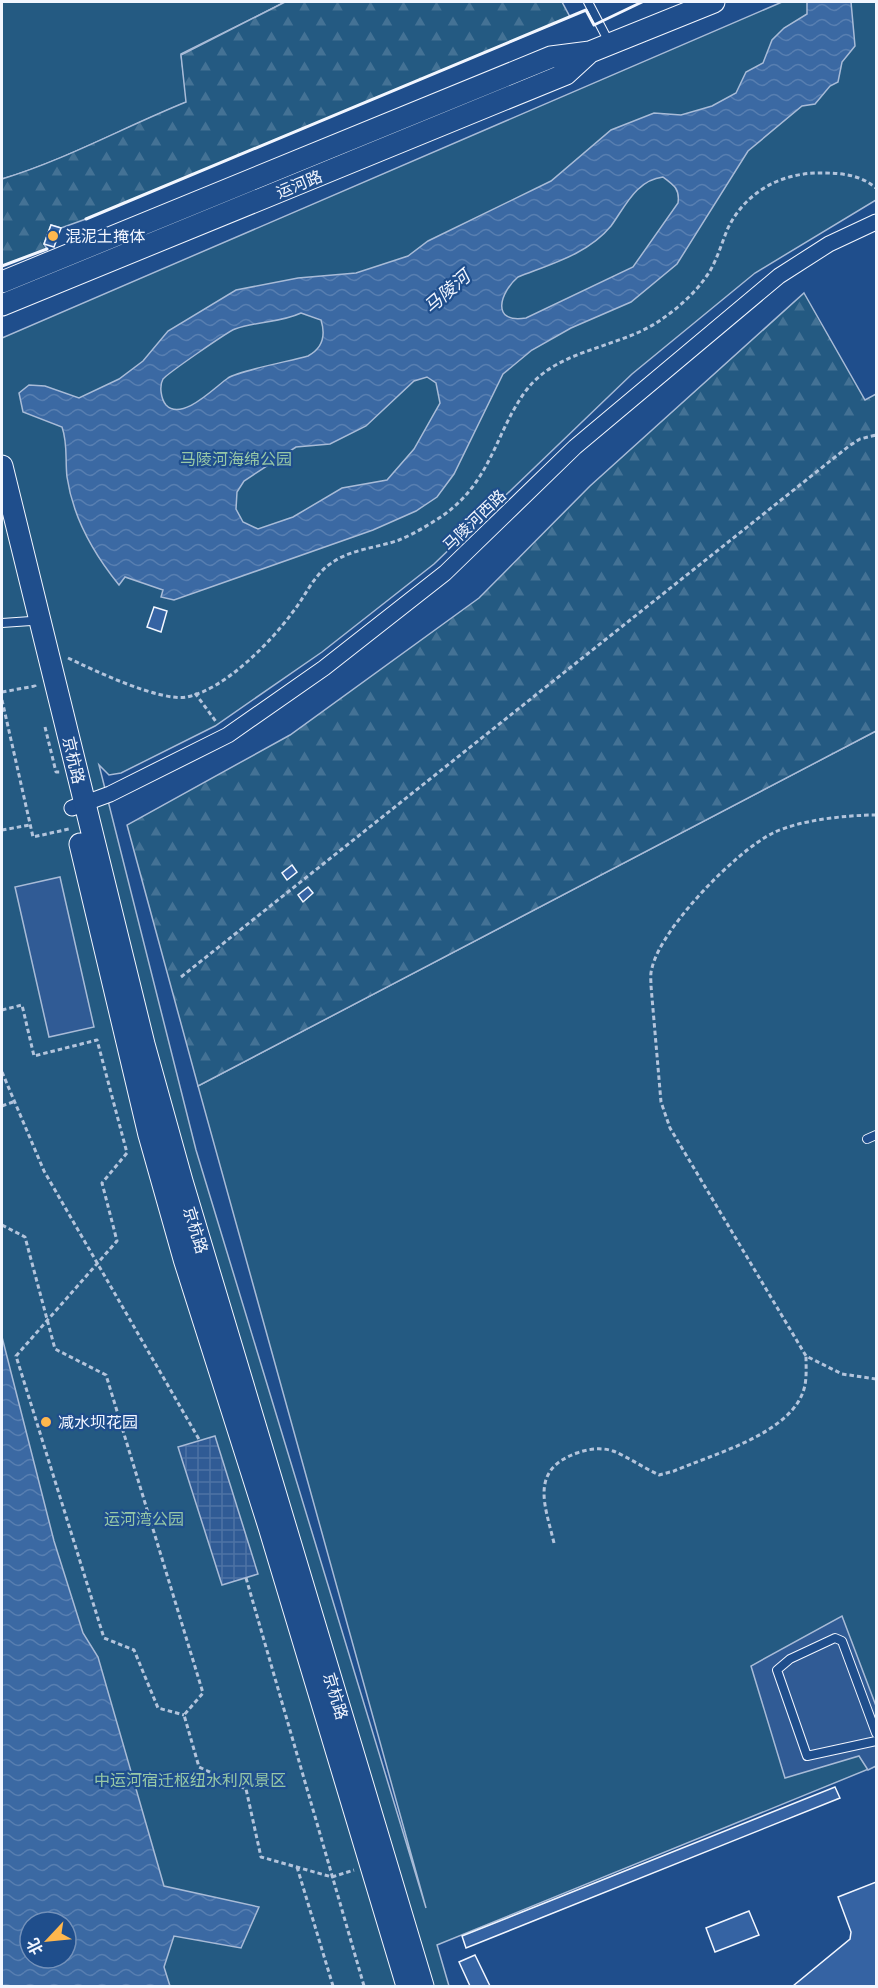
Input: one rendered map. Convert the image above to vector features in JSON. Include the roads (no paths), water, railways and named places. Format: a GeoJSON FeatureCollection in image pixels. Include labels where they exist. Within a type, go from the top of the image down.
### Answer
{"type":"FeatureCollection","features":[{"type":"Feature","properties":{"kind":"street","name":"运河路"},"geometry":{"type":"LineString","coordinates":[[2,282],[551,57],[590,52],[714,2]]}},
{"type":"Feature","properties":{"kind":"street","name":"运河路"},"geometry":{"type":"LineString","coordinates":[[2,305],[566,74],[590,52]]}},
{"type":"Feature","properties":{"kind":"street","name":"马陵河西路"},"geometry":{"type":"LineString","coordinates":[[78,813],[110,794],[228,735],[324,668],[445,573],[575,447],[779,276],[829,244],[876,222]]}},
{"type":"Feature","properties":{"kind":"street","name":"京杭路"},"geometry":{"type":"LineString","coordinates":[[2,465],[48,648],[78,813],[149,1135],[184,1259],[269,1527],[407,1986]]}},
{"type":"Feature","properties":{"kind":"street","name":"京杭路"},"geometry":{"type":"LineString","coordinates":[[2,504],[64,771],[78,813],[178,1170],[423,1986]]}},
{"type":"Feature","properties":{"kind":"lane"},"geometry":{"type":"LineString","coordinates":[[588,2],[610,44]]}},
{"type":"Feature","properties":{"kind":"lane"},"geometry":{"type":"LineString","coordinates":[[2,623],[31,621]]}},
{"type":"Feature","properties":{"kind":"lane"},"geometry":{"type":"LineString","coordinates":[[867,1139],[876,1135]]}},
{"type":"Feature","properties":{"kind":"lane"},"geometry":{"type":"LineString","coordinates":[[876,1733],[842,1641],[835,1638],[790,1659],[777,1670],[807,1756],[876,1741]]}},
{"type":"Feature","properties":{"kind":"water","name":"马陵河"},"geometry":{"type":"Polygon","coordinates":[[[807,2],[851,2],[855,46],[842,62],[838,82],[830,86],[815,104],[802,106],[748,151],[677,264],[631,302],[571,328],[532,350],[503,374],[454,474],[437,497],[416,511],[373,530],[174,600],[161,597],[163,590],[125,577],[119,585],[93,548],[79,521],[67,477],[66,446],[62,427],[23,412],[19,393],[29,385],[45,386],[79,398],[119,379],[143,361],[168,331],[236,290],[298,278],[356,273],[408,256],[428,241],[551,181],[611,130],[654,113],[681,115],[712,106],[736,93],[746,72],[763,63],[772,40],[784,28],[807,14],[807,2]],[[663,177],[645,183],[638,189],[611,226],[591,244],[556,263],[518,277],[503,298],[503,312],[515,319],[526,318],[633,267],[678,203],[675,188],[663,177]],[[301,313],[235,329],[198,353],[163,379],[161,392],[166,405],[173,409],[181,409],[198,401],[234,375],[313,353],[322,341],[321,320],[301,313]],[[427,377],[414,381],[366,426],[330,444],[296,447],[244,481],[237,492],[236,509],[243,522],[258,529],[293,517],[342,488],[387,480],[414,449],[440,403],[436,383],[427,377]]]}},
{"type":"Feature","properties":{"kind":"water"},"geometry":{"type":"Polygon","coordinates":[[[2,1337],[54,1541],[83,1633],[98,1657],[164,1886],[259,1907],[241,1948],[174,1936],[164,1967],[170,1986],[2,1986],[2,1337]]]}},
{"type":"Feature","properties":{"kind":"place","name":"混泥土掩体"},"geometry":{"type":"Point","coordinates":[53,236]}},
{"type":"Feature","properties":{"kind":"place","name":"减水坝花园"},"geometry":{"type":"Point","coordinates":[46,1422]}},
{"type":"Feature","properties":{"kind":"park label","name":"马陵河海绵公园"},"geometry":{"type":"Point","coordinates":[236,459]}},
{"type":"Feature","properties":{"kind":"park label","name":"运河湾公园"},"geometry":{"type":"Point","coordinates":[144,1519]}},
{"type":"Feature","properties":{"kind":"park label","name":"中运河宿迁枢纽水利风景区"},"geometry":{"type":"Point","coordinates":[190,1780]}}]}
